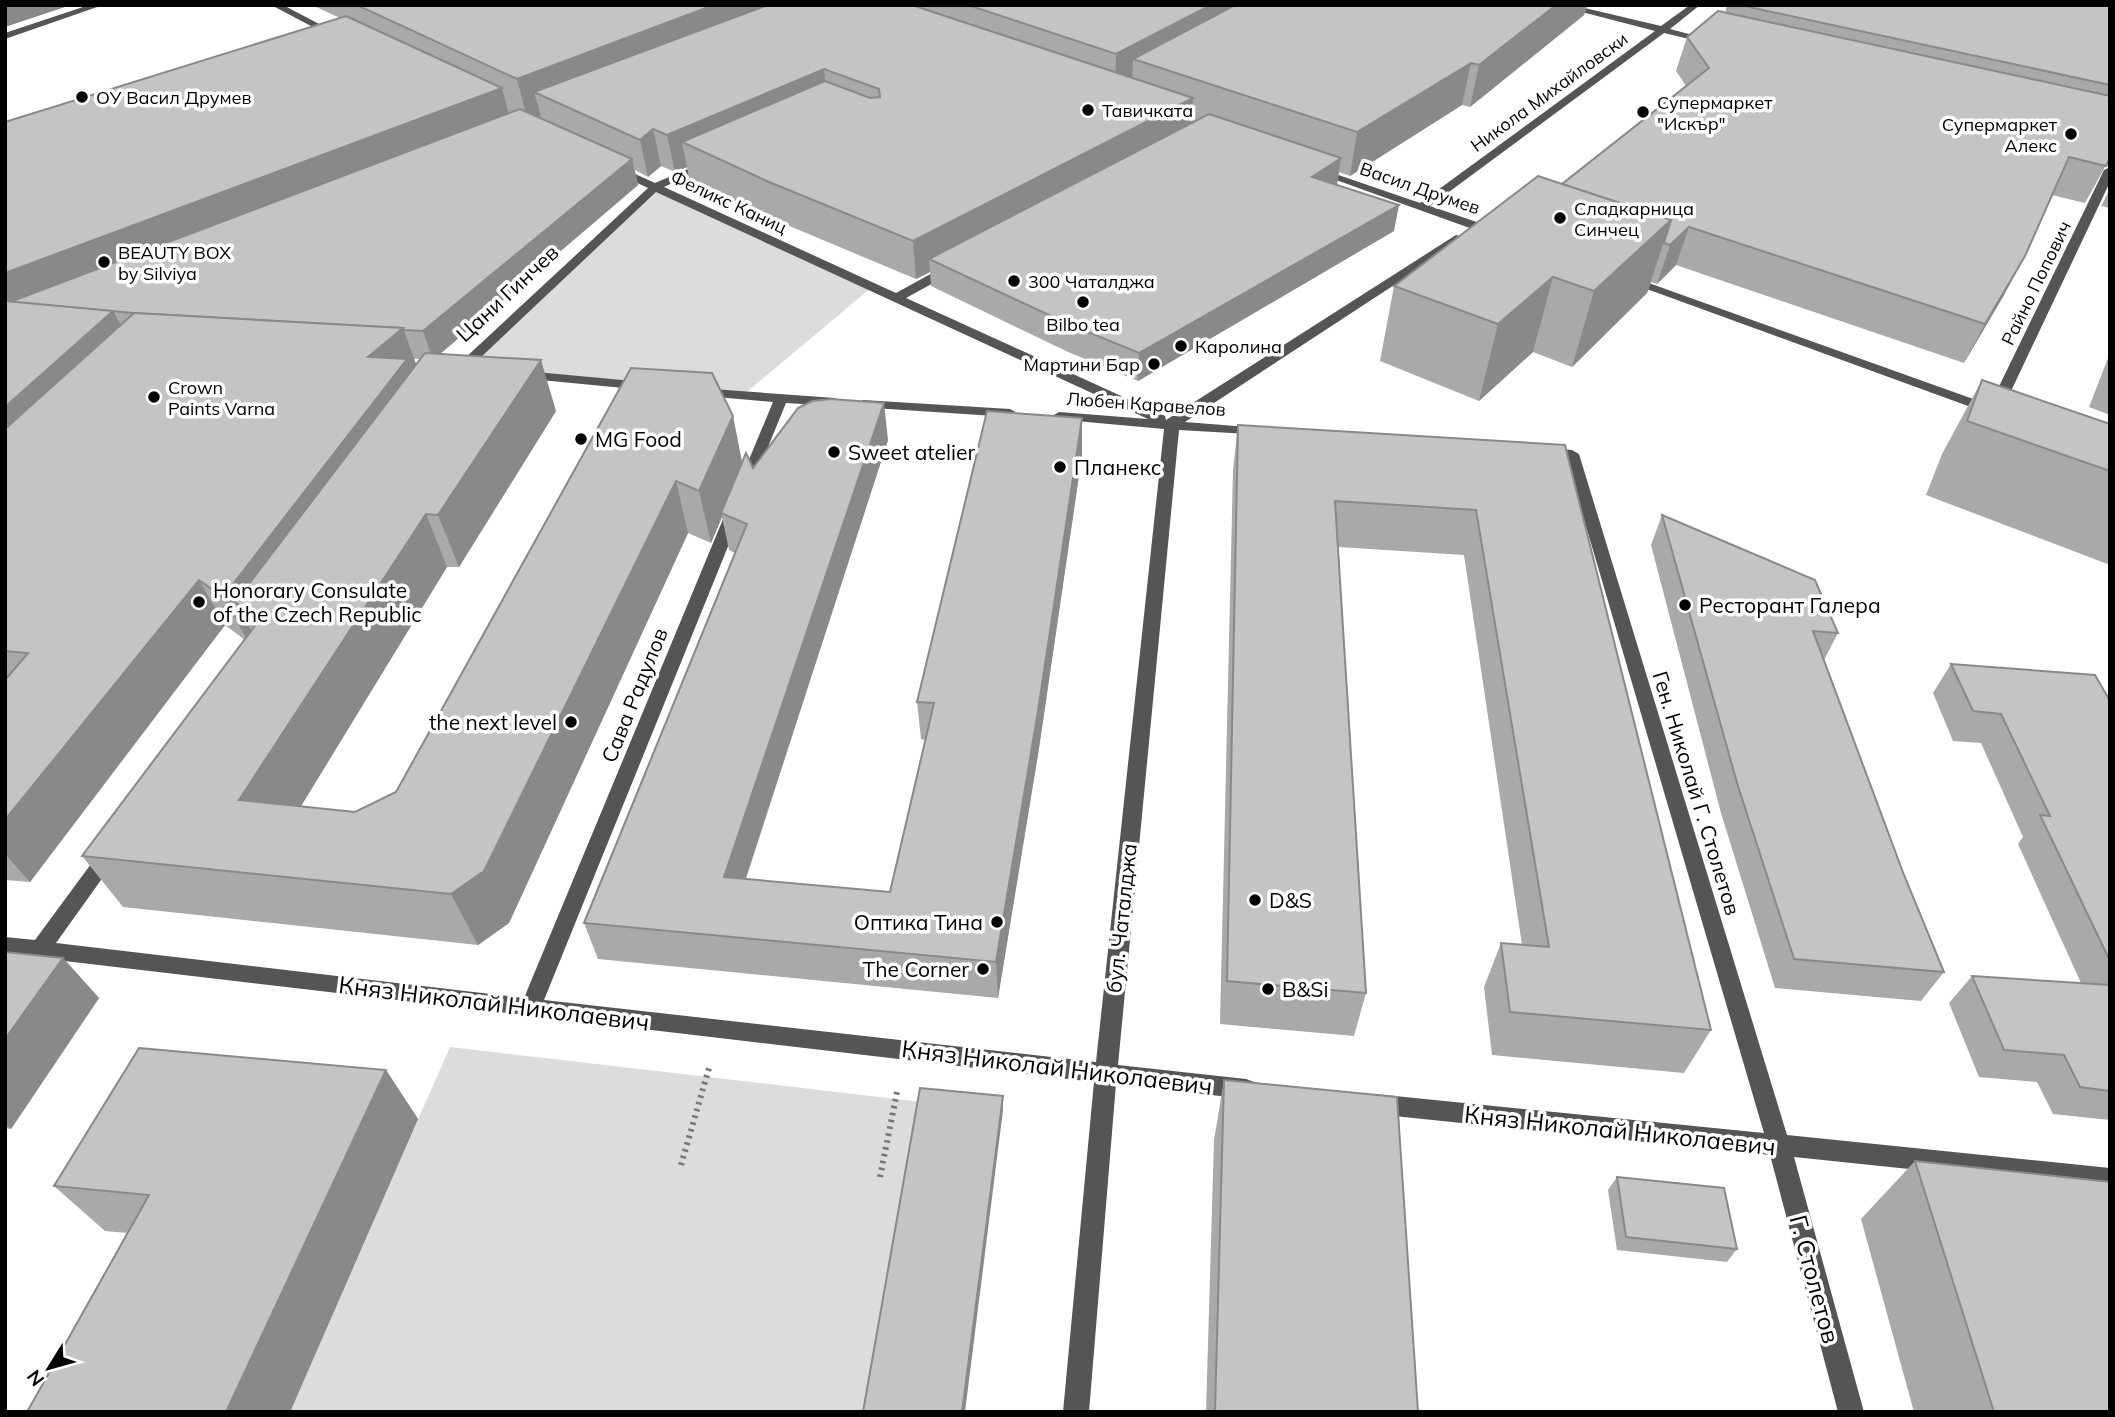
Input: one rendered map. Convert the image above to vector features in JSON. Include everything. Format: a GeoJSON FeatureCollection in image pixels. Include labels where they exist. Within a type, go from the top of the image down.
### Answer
{"type":"FeatureCollection","features":[{"type":"Feature","properties":{"kind":"street"},"geometry":{"type":"LineString","coordinates":[[5,36],[99,5]]}},
{"type":"Feature","properties":{"kind":"street"},"geometry":{"type":"LineString","coordinates":[[275,5],[341,38]]}},
{"type":"Feature","properties":{"kind":"street"},"geometry":{"type":"LineString","coordinates":[[1559,5],[1717,42]]}},
{"type":"Feature","properties":{"kind":"street","name":"Никола Михайловски"},"geometry":{"type":"LineString","coordinates":[[1422,207],[1696,5]]}},
{"type":"Feature","properties":{"kind":"street","name":"Цани Гинчев"},"geometry":{"type":"LineString","coordinates":[[443,391],[452,368],[655,187],[717,160]]}},
{"type":"Feature","properties":{"kind":"street","name":"Феликс Каниц"},"geometry":{"type":"LineString","coordinates":[[608,165],[1172,424]]}},
{"type":"Feature","properties":{"kind":"street","name":"Васил Друмев"},"geometry":{"type":"LineString","coordinates":[[1307,168],[1515,240]]}},
{"type":"Feature","properties":{"kind":"street","name":"Райно Попович"},"geometry":{"type":"LineString","coordinates":[[1618,276],[2001,414],[2110,170]]}},
{"type":"Feature","properties":{"kind":"street"},"geometry":{"type":"LineString","coordinates":[[1172,424],[1478,226]]}},
{"type":"Feature","properties":{"kind":"street"},"geometry":{"type":"LineString","coordinates":[[896,298],[967,260]]}},
{"type":"Feature","properties":{"kind":"street"},"geometry":{"type":"LineString","coordinates":[[452,368],[486,371]]}},
{"type":"Feature","properties":{"kind":"street"},"geometry":{"type":"LineString","coordinates":[[513,374],[661,388]]}},
{"type":"Feature","properties":{"kind":"street","name":"Любен Каравелов"},"geometry":{"type":"LineString","coordinates":[[688,391],[1279,433]]}},
{"type":"Feature","properties":{"kind":"street","name":"Сава Радулов"},"geometry":{"type":"LineString","coordinates":[[530,1008],[781,399]]}},
{"type":"Feature","properties":{"kind":"street","name":"бул. Чаталджа"},"geometry":{"type":"LineString","coordinates":[[1076,1412],[1106,1071],[1172,424]]}},
{"type":"Feature","properties":{"kind":"street","name":"Ген. Николай Г. Столетов"},"geometry":{"type":"LineString","coordinates":[[1530,451],[1572,454],[1779,1146]]}},
{"type":"Feature","properties":{"kind":"street"},"geometry":{"type":"LineString","coordinates":[[41,948],[122,836]]}},
{"type":"Feature","properties":{"kind":"street","name":"Княз Николай Николаевич"},"geometry":{"type":"LineString","coordinates":[[5,944],[530,1008],[1106,1071],[1271,1092]]}},
{"type":"Feature","properties":{"kind":"street","name":"Княз Николай Николаевич"},"geometry":{"type":"LineString","coordinates":[[1354,1102],[2110,1179]]}},
{"type":"Feature","properties":{"kind":"street","name":"Г. Столетов"},"geometry":{"type":"LineString","coordinates":[[1779,1146],[1851,1412]]}},
{"type":"Feature","properties":{"kind":"path"},"geometry":{"type":"LineString","coordinates":[[681,1165],[720,1029]]}},
{"type":"Feature","properties":{"kind":"path"},"geometry":{"type":"LineString","coordinates":[[880,1177],[905,1049]]}},
{"type":"Feature","properties":{"kind":"shaded area"},"geometry":{"type":"Polygon","coordinates":[[[655,187],[872,287],[742,396],[459,368],[655,187]]]}},
{"type":"Feature","properties":{"kind":"shaded area"},"geometry":{"type":"Polygon","coordinates":[[[450,1047],[922,1102],[868,1412],[289,1412],[450,1047]]]}},
{"type":"Feature","properties":{"kind":"building"},"geometry":{"type":"Polygon","coordinates":[[[714,5],[517,79],[361,7],[714,5]]]}},
{"type":"Feature","properties":{"kind":"building"},"geometry":{"type":"Polygon","coordinates":[[[768,5],[912,5],[1193,98],[913,241],[769,182],[682,142],[825,81],[870,98],[880,97],[879,89],[824,69],[667,135],[653,129],[640,140],[534,92],[768,5]]]}},
{"type":"Feature","properties":{"kind":"building"},"geometry":{"type":"Polygon","coordinates":[[[968,5],[1211,5],[1116,54],[968,5]]]}},
{"type":"Feature","properties":{"kind":"building"},"geometry":{"type":"Polygon","coordinates":[[[1235,5],[1556,5],[1479,65],[1471,63],[1357,132],[1133,59],[1235,5]]]}},
{"type":"Feature","properties":{"kind":"building"},"geometry":{"type":"Polygon","coordinates":[[[1740,5],[2110,5],[2110,85],[1740,5]]]}},
{"type":"Feature","properties":{"kind":"building"},"geometry":{"type":"Polygon","coordinates":[[[1718,11],[2110,96],[2110,157],[2106,166],[2069,157],[2025,256],[1985,324],[1689,227],[1670,245],[1664,243],[1671,220],[1562,184],[1709,68],[1687,37],[1718,11]]]}},
{"type":"Feature","properties":{"kind":"building"},"geometry":{"type":"Polygon","coordinates":[[[346,16],[502,88],[5,273],[5,122],[346,16]]]}},
{"type":"Feature","properties":{"kind":"building"},"geometry":{"type":"Polygon","coordinates":[[[520,109],[632,159],[423,331],[134,313],[10,302],[520,109]]]}},
{"type":"Feature","properties":{"kind":"building"},"geometry":{"type":"Polygon","coordinates":[[[1209,114],[1341,158],[1312,177],[1399,205],[1139,353],[1066,323],[929,259],[1209,114]]]}},
{"type":"Feature","properties":{"kind":"building"},"geometry":{"type":"Polygon","coordinates":[[[1538,176],[1671,220],[1594,291],[1553,277],[1498,324],[1394,286],[1538,176]]]}},
{"type":"Feature","properties":{"kind":"building"},"geometry":{"type":"Polygon","coordinates":[[[5,301],[113,311],[5,407],[5,301]]]}},
{"type":"Feature","properties":{"kind":"building"},"geometry":{"type":"Polygon","coordinates":[[[134,313],[403,328],[368,357],[407,359],[223,597],[199,580],[5,820],[5,680],[28,653],[5,651],[5,429],[134,313]]]}},
{"type":"Feature","properties":{"kind":"building"},"geometry":{"type":"Polygon","coordinates":[[[425,353],[541,360],[438,515],[426,514],[239,800],[355,812],[396,792],[631,368],[712,373],[733,416],[699,491],[676,481],[484,871],[451,894],[82,856],[260,619],[235,602],[425,353]]]}},
{"type":"Feature","properties":{"kind":"building"},"geometry":{"type":"Polygon","coordinates":[[[1982,380],[2110,424],[2110,471],[1967,421],[1982,380]]]}},
{"type":"Feature","properties":{"kind":"building"},"geometry":{"type":"Polygon","coordinates":[[[831,399],[884,403],[724,877],[890,892],[934,703],[917,702],[987,411],[1082,418],[1038,711],[996,962],[584,923],[747,524],[721,513],[746,453],[753,468],[798,408],[812,401],[831,399]]]}},
{"type":"Feature","properties":{"kind":"building"},"geometry":{"type":"Polygon","coordinates":[[[1238,425],[1565,445],[1711,1030],[1510,1012],[1501,943],[1549,947],[1476,510],[1335,501],[1366,993],[1227,981],[1238,425]]]}},
{"type":"Feature","properties":{"kind":"building"},"geometry":{"type":"Polygon","coordinates":[[[1662,515],[1815,580],[1838,633],[1813,631],[1904,875],[1944,972],[1794,959],[1737,783],[1662,515]]]}},
{"type":"Feature","properties":{"kind":"building"},"geometry":{"type":"Polygon","coordinates":[[[1951,664],[2095,675],[2110,701],[2110,961],[2040,815],[2050,816],[2001,714],[1973,711],[1951,664]]]}},
{"type":"Feature","properties":{"kind":"building"},"geometry":{"type":"Polygon","coordinates":[[[5,952],[63,958],[5,1039],[5,952]]]}},
{"type":"Feature","properties":{"kind":"building"},"geometry":{"type":"Polygon","coordinates":[[[1972,976],[2110,985],[2110,1091],[2080,1087],[2064,1055],[2004,1050],[1972,976]]]}},
{"type":"Feature","properties":{"kind":"building"},"geometry":{"type":"Polygon","coordinates":[[[139,1048],[386,1070],[226,1412],[27,1412],[149,1195],[54,1186],[139,1048]]]}},
{"type":"Feature","properties":{"kind":"building"},"geometry":{"type":"Polygon","coordinates":[[[1224,1080],[1397,1097],[1418,1412],[1215,1412],[1224,1080]]]}},
{"type":"Feature","properties":{"kind":"building"},"geometry":{"type":"Polygon","coordinates":[[[920,1088],[1003,1096],[962,1412],[863,1412],[920,1088]]]}},
{"type":"Feature","properties":{"kind":"building"},"geometry":{"type":"Polygon","coordinates":[[[1915,1161],[2110,1182],[2110,1412],[1994,1412],[1915,1161]]]}},
{"type":"Feature","properties":{"kind":"building"},"geometry":{"type":"Polygon","coordinates":[[[1617,1177],[1724,1188],[1737,1249],[1626,1237],[1617,1177]]]}},
{"type":"Feature","properties":{"kind":"place","name":"ОУ Васил Друмев"},"geometry":{"type":"Point","coordinates":[82,97]}},
{"type":"Feature","properties":{"kind":"place","name":"Тавичката"},"geometry":{"type":"Point","coordinates":[1088,110]}},
{"type":"Feature","properties":{"kind":"place","name":"Супермаркет \"Искър\""},"geometry":{"type":"Point","coordinates":[1643,112]}},
{"type":"Feature","properties":{"kind":"place","name":"Супермаркет Алекс"},"geometry":{"type":"Point","coordinates":[2071,134]}},
{"type":"Feature","properties":{"kind":"place","name":"Сладкарница Синчец"},"geometry":{"type":"Point","coordinates":[1560,218]}},
{"type":"Feature","properties":{"kind":"place","name":"BEAUTY BOX by Silviya"},"geometry":{"type":"Point","coordinates":[104,262]}},
{"type":"Feature","properties":{"kind":"place","name":"300 Чаталджа"},"geometry":{"type":"Point","coordinates":[1014,281]}},
{"type":"Feature","properties":{"kind":"place","name":"Bilbo tea"},"geometry":{"type":"Point","coordinates":[1083,302]}},
{"type":"Feature","properties":{"kind":"place","name":"Каролина"},"geometry":{"type":"Point","coordinates":[1181,346]}},
{"type":"Feature","properties":{"kind":"place","name":"Мартини Бар"},"geometry":{"type":"Point","coordinates":[1154,364]}},
{"type":"Feature","properties":{"kind":"place","name":"Crown Paints Varna"},"geometry":{"type":"Point","coordinates":[154,397]}},
{"type":"Feature","properties":{"kind":"place","name":"MG Food"},"geometry":{"type":"Point","coordinates":[581,439]}},
{"type":"Feature","properties":{"kind":"place","name":"Sweet atelier"},"geometry":{"type":"Point","coordinates":[834,452]}},
{"type":"Feature","properties":{"kind":"place","name":"Планекс"},"geometry":{"type":"Point","coordinates":[1060,467]}},
{"type":"Feature","properties":{"kind":"place","name":"Honorary Consulate of the Czech Republic"},"geometry":{"type":"Point","coordinates":[199,602]}},
{"type":"Feature","properties":{"kind":"place","name":"Ресторант Галера"},"geometry":{"type":"Point","coordinates":[1685,605]}},
{"type":"Feature","properties":{"kind":"place","name":"the next level"},"geometry":{"type":"Point","coordinates":[571,722]}},
{"type":"Feature","properties":{"kind":"place","name":"D&S"},"geometry":{"type":"Point","coordinates":[1255,900]}},
{"type":"Feature","properties":{"kind":"place","name":"Оптика Тина"},"geometry":{"type":"Point","coordinates":[997,922]}},
{"type":"Feature","properties":{"kind":"place","name":"The Corner"},"geometry":{"type":"Point","coordinates":[983,969]}},
{"type":"Feature","properties":{"kind":"place","name":"B&Si"},"geometry":{"type":"Point","coordinates":[1268,989]}}]}
